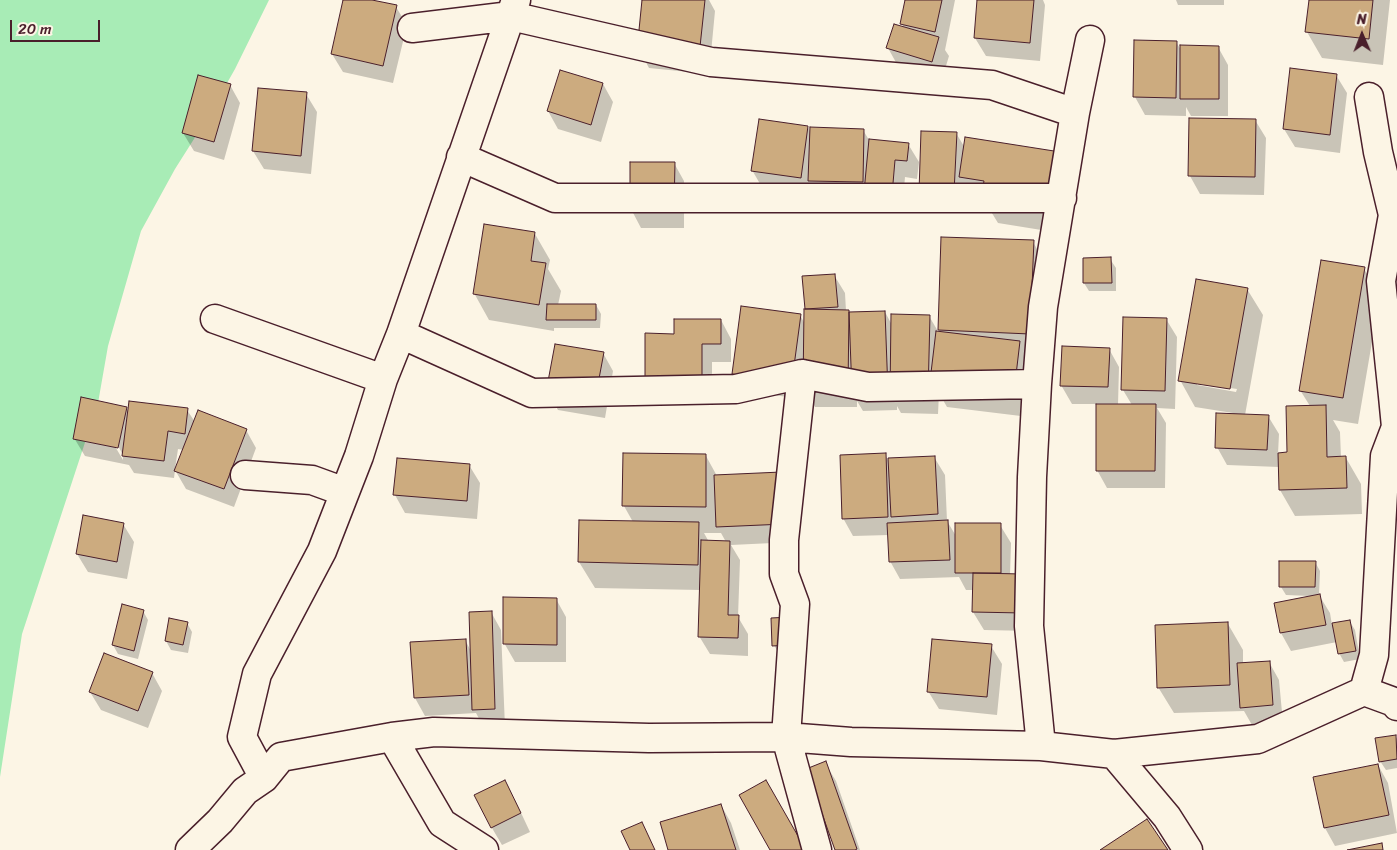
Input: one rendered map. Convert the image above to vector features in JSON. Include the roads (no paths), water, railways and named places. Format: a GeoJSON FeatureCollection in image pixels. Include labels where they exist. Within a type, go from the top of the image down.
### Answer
{"type":"FeatureCollection","features":[{"type":"Feature","properties":{"kind":"street"},"geometry":{"type":"LineString","coordinates":[[264,778],[242,737],[257,674],[322,551],[359,456],[383,379],[401,334],[514,8]]}},
{"type":"Feature","properties":{"kind":"street"},"geometry":{"type":"LineString","coordinates":[[412,28],[514,8],[711,62],[992,85],[1076,113]]}},
{"type":"Feature","properties":{"kind":"street"},"geometry":{"type":"LineString","coordinates":[[1041,746],[1029,626],[1032,477],[1037,384],[1043,307],[1090,40]]}},
{"type":"Feature","properties":{"kind":"street"},"geometry":{"type":"LineString","coordinates":[[1364,691],[1374,655],[1386,456],[1396,427],[1395,396],[1381,281],[1393,214],[1378,152],[1369,97]]}},
{"type":"Feature","properties":{"kind":"street"},"geometry":{"type":"LineString","coordinates":[[461,157],[555,198],[1062,198]]}},
{"type":"Feature","properties":{"kind":"street"},"geometry":{"type":"LineString","coordinates":[[215,319],[383,379]]}},
{"type":"Feature","properties":{"kind":"street"},"geometry":{"type":"LineString","coordinates":[[401,334],[532,392],[736,389],[802,374],[868,387],[1037,384]]}},
{"type":"Feature","properties":{"kind":"street"},"geometry":{"type":"LineString","coordinates":[[802,374],[784,540],[784,574],[795,604],[786,737],[818,850]]}},
{"type":"Feature","properties":{"kind":"street"},"geometry":{"type":"LineString","coordinates":[[245,475],[312,480],[345,492]]}},
{"type":"Feature","properties":{"kind":"street"},"geometry":{"type":"LineString","coordinates":[[190,850],[220,821],[245,791],[264,778],[281,757],[392,737],[434,732],[649,738],[786,737],[851,742],[1041,746],[1114,754],[1258,739],[1364,691],[1394,702],[1397,706]]}},
{"type":"Feature","properties":{"kind":"street"},"geometry":{"type":"LineString","coordinates":[[392,737],[442,823],[484,850]]}},
{"type":"Feature","properties":{"kind":"street"},"geometry":{"type":"LineString","coordinates":[[1114,754],[1167,817],[1188,850]]}}]}
